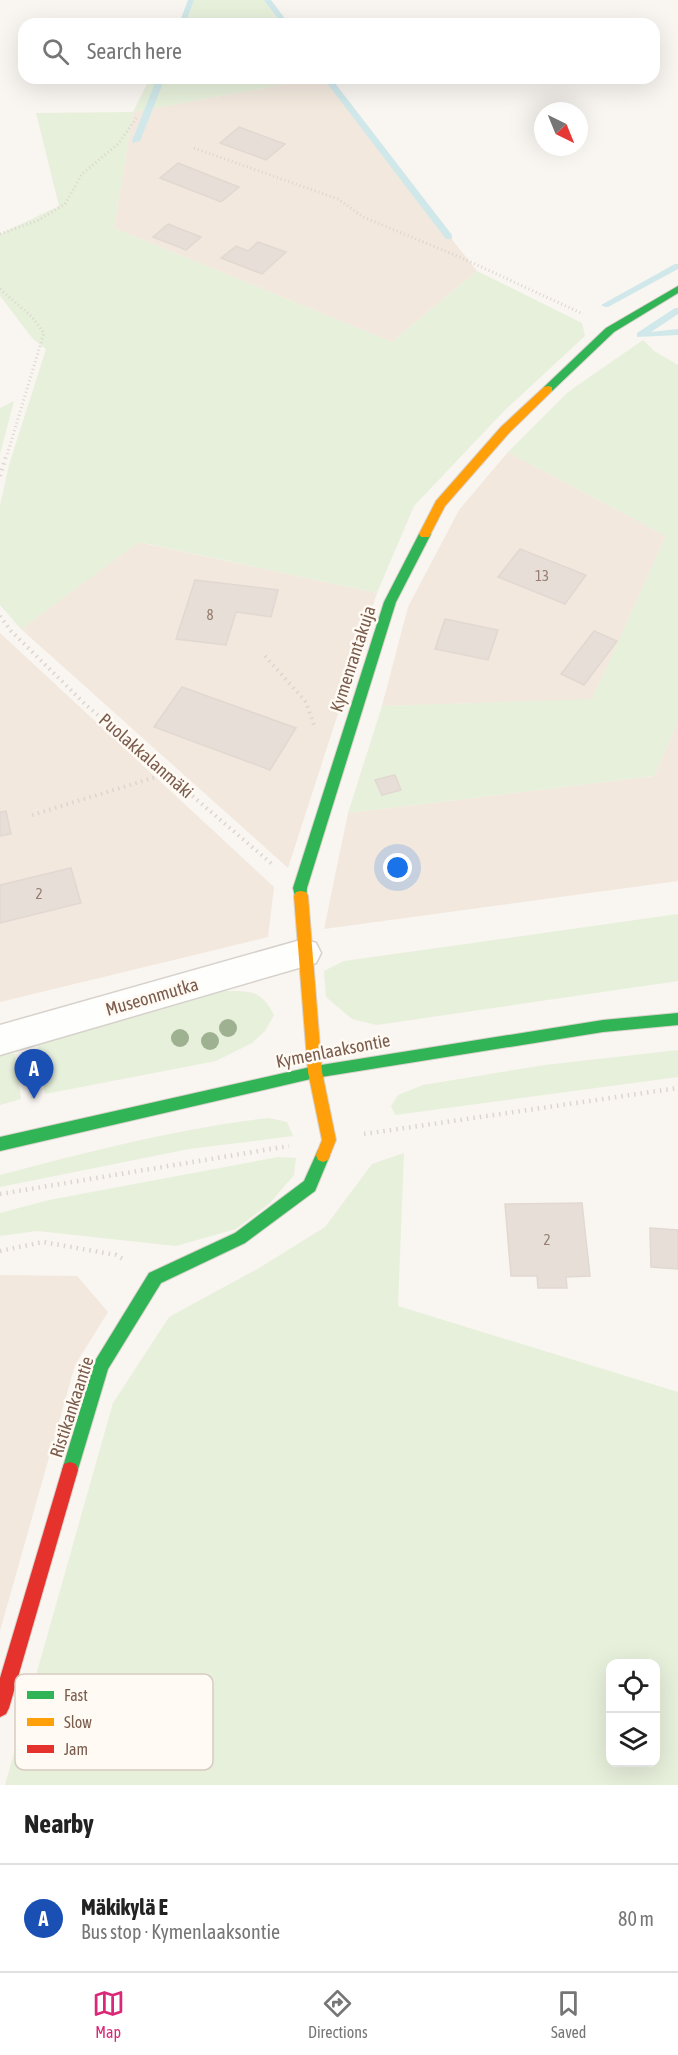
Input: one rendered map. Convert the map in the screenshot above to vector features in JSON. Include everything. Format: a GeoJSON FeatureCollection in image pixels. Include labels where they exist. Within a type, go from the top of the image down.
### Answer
{"type":"FeatureCollection","features":[{"type":"Feature","properties":{"kind":"street","name":"Kymenrantakuja"},"geometry":{"type":"LineString","coordinates":[[315,1072],[300,888],[390,602],[440,504],[505,430],[610,330],[678,289]]}},
{"type":"Feature","properties":{"kind":"street","name":"Museonmutka"},"geometry":{"type":"LineString","coordinates":[[0,1040],[304,953]]}},
{"type":"Feature","properties":{"kind":"street","name":"Kymenlaaksontie"},"geometry":{"type":"LineString","coordinates":[[0,1144],[315,1072],[591,1028],[678,1018]]}},
{"type":"Feature","properties":{"kind":"street"},"geometry":{"type":"LineString","coordinates":[[155,1278],[240,1238],[310,1186],[329,1140],[315,1072]]}},
{"type":"Feature","properties":{"kind":"street","name":"Ristikankaantie"},"geometry":{"type":"LineString","coordinates":[[0,1708],[101,1366],[155,1278]]}},
{"type":"Feature","properties":{"kind":"path"},"geometry":{"type":"LineString","coordinates":[[0,234],[39,220],[65,204],[82,174],[119,143],[137,117]]}},
{"type":"Feature","properties":{"kind":"path"},"geometry":{"type":"LineString","coordinates":[[194,148],[338,199],[363,217],[555,300],[610,330]]}},
{"type":"Feature","properties":{"kind":"path"},"geometry":{"type":"LineString","coordinates":[[0,289],[32,317],[44,333],[0,476]]}},
{"type":"Feature","properties":{"kind":"path","name":"Puolakkalanmäki"},"geometry":{"type":"LineString","coordinates":[[0,616],[11,631],[86,705],[300,888]]}},
{"type":"Feature","properties":{"kind":"path"},"geometry":{"type":"LineString","coordinates":[[265,656],[306,702],[315,727],[308,755],[337,771]]}},
{"type":"Feature","properties":{"kind":"path"},"geometry":{"type":"LineString","coordinates":[[32,815],[166,774]]}},
{"type":"Feature","properties":{"kind":"path"},"geometry":{"type":"LineString","coordinates":[[0,1194],[405,1126],[678,1088]]}},
{"type":"Feature","properties":{"kind":"path"},"geometry":{"type":"LineString","coordinates":[[0,1251],[43,1242],[116,1255],[155,1278]]}},
{"type":"Feature","properties":{"kind":"shaded area"},"geometry":{"type":"Polygon","coordinates":[[[286,84],[329,84],[477,271],[392,342],[114,228],[133,112],[286,84]]]}},
{"type":"Feature","properties":{"kind":"shaded area"},"geometry":{"type":"Polygon","coordinates":[[[508,452],[666,536],[592,700],[382,706],[408,607],[459,510],[508,452]]]}},
{"type":"Feature","properties":{"kind":"shaded area"},"geometry":{"type":"Polygon","coordinates":[[[138,542],[377,593],[288,868],[21,629],[138,542]]]}},
{"type":"Feature","properties":{"kind":"shaded area"},"geometry":{"type":"Polygon","coordinates":[[[0,633],[274,887],[268,937],[0,1002],[0,633]]]}},
{"type":"Feature","properties":{"kind":"shaded area"},"geometry":{"type":"Polygon","coordinates":[[[678,721],[678,881],[324,929],[348,813],[654,776],[678,721]]]}},
{"type":"Feature","properties":{"kind":"shaded area"},"geometry":{"type":"Polygon","coordinates":[[[0,1275],[77,1276],[108,1312],[75,1365],[0,1631],[0,1275]]]}},
{"type":"Feature","properties":{"kind":"green space"},"geometry":{"type":"Polygon","coordinates":[[[190,0],[264,0],[278,18],[181,18],[190,0]]]}},
{"type":"Feature","properties":{"kind":"green space"},"geometry":{"type":"Polygon","coordinates":[[[147,84],[286,84],[133,112],[147,84]]]}},
{"type":"Feature","properties":{"kind":"green space"},"geometry":{"type":"Polygon","coordinates":[[[133,112],[114,228],[392,342],[477,271],[582,323],[585,336],[504,411],[414,506],[377,593],[139,542],[21,629],[0,605],[0,505],[9,465],[46,349],[33,339],[0,296],[0,234],[59,206],[36,113],[133,112]]]}},
{"type":"Feature","properties":{"kind":"green space"},"geometry":{"type":"Polygon","coordinates":[[[643,340],[654,351],[678,365],[678,721],[654,776],[348,813],[382,706],[592,699],[666,536],[508,452],[568,392],[643,340]]]}},
{"type":"Feature","properties":{"kind":"green space"},"geometry":{"type":"Polygon","coordinates":[[[14,401],[0,454],[0,408],[14,401]]]}},
{"type":"Feature","properties":{"kind":"green space"},"geometry":{"type":"Polygon","coordinates":[[[678,914],[678,981],[377,1025],[352,1019],[326,997],[324,971],[344,961],[678,914]]]}},
{"type":"Feature","properties":{"kind":"green space"},"geometry":{"type":"Polygon","coordinates":[[[224,991],[241,991],[260,996],[274,1015],[265,1031],[252,1043],[216,1061],[45,1094],[37,1040],[224,991]]]}},
{"type":"Feature","properties":{"kind":"green space"},"geometry":{"type":"Polygon","coordinates":[[[678,1050],[678,1077],[395,1115],[391,1106],[398,1095],[423,1085],[545,1065],[678,1050]]]}},
{"type":"Feature","properties":{"kind":"green space"},"geometry":{"type":"Polygon","coordinates":[[[0,1052],[15,1054],[21,1099],[0,1105],[0,1052]]]}},
{"type":"Feature","properties":{"kind":"green space"},"geometry":{"type":"Polygon","coordinates":[[[269,1118],[287,1122],[293,1136],[189,1149],[0,1187],[0,1175],[66,1158],[168,1134],[269,1118]]]}},
{"type":"Feature","properties":{"kind":"green space"},"geometry":{"type":"Polygon","coordinates":[[[404,1153],[398,1306],[678,1392],[678,1785],[5,1785],[15,1750],[15,1770],[213,1770],[213,1674],[36,1674],[113,1403],[169,1317],[259,1268],[325,1227],[372,1164],[404,1153]]]}},
{"type":"Feature","properties":{"kind":"green space"},"geometry":{"type":"Polygon","coordinates":[[[278,1157],[296,1158],[294,1175],[270,1203],[236,1229],[176,1246],[37,1231],[0,1236],[0,1213],[49,1200],[278,1157]]]}},
{"type":"Feature","properties":{"kind":"building"},"geometry":{"type":"Polygon","coordinates":[[[239,127],[285,144],[266,160],[220,143],[239,127]]]}},
{"type":"Feature","properties":{"kind":"building"},"geometry":{"type":"Polygon","coordinates":[[[178,163],[239,187],[221,202],[160,178],[178,163]]]}},
{"type":"Feature","properties":{"kind":"building"},"geometry":{"type":"Polygon","coordinates":[[[168,224],[201,237],[186,250],[153,237],[168,224]]]}},
{"type":"Feature","properties":{"kind":"building"},"geometry":{"type":"Polygon","coordinates":[[[258,242],[286,252],[262,274],[221,258],[236,246],[248,251],[258,242]]]}},
{"type":"Feature","properties":{"kind":"building"},"geometry":{"type":"Polygon","coordinates":[[[520,549],[586,575],[565,604],[498,577],[520,549]]]}},
{"type":"Feature","properties":{"kind":"building"},"geometry":{"type":"Polygon","coordinates":[[[195,580],[278,590],[271,617],[236,612],[226,645],[176,639],[195,580]]]}},
{"type":"Feature","properties":{"kind":"building"},"geometry":{"type":"Polygon","coordinates":[[[445,619],[498,630],[488,660],[435,649],[445,619]]]}},
{"type":"Feature","properties":{"kind":"building"},"geometry":{"type":"Polygon","coordinates":[[[594,631],[617,641],[584,685],[561,674],[594,631]]]}},
{"type":"Feature","properties":{"kind":"building"},"geometry":{"type":"Polygon","coordinates":[[[182,687],[296,728],[270,770],[154,727],[182,687]]]}},
{"type":"Feature","properties":{"kind":"building"},"geometry":{"type":"Polygon","coordinates":[[[395,775],[401,790],[382,795],[375,780],[395,775]]]}},
{"type":"Feature","properties":{"kind":"building"},"geometry":{"type":"Polygon","coordinates":[[[6,811],[11,834],[0,836],[0,812],[6,811]]]}},
{"type":"Feature","properties":{"kind":"building"},"geometry":{"type":"Polygon","coordinates":[[[71,868],[81,903],[0,923],[0,885],[71,868]]]}},
{"type":"Feature","properties":{"kind":"building"},"geometry":{"type":"Polygon","coordinates":[[[582,1203],[590,1276],[566,1277],[567,1288],[538,1288],[537,1276],[511,1276],[505,1204],[582,1203]]]}},
{"type":"Feature","properties":{"kind":"building"},"geometry":{"type":"Polygon","coordinates":[[[650,1228],[678,1230],[678,1269],[651,1267],[650,1228]]]}},
{"type":"Feature","properties":{"kind":"waterway"},"geometry":{"type":"LineString","coordinates":[[184,18],[191,0]]}},
{"type":"Feature","properties":{"kind":"waterway"},"geometry":{"type":"LineString","coordinates":[[267,0],[281,18]]}},
{"type":"Feature","properties":{"kind":"waterway"},"geometry":{"type":"LineString","coordinates":[[136,141],[159,84]]}},
{"type":"Feature","properties":{"kind":"waterway"},"geometry":{"type":"LineString","coordinates":[[332,84],[449,237]]}},
{"type":"Feature","properties":{"kind":"waterway"},"geometry":{"type":"LineString","coordinates":[[605,305],[678,266]]}},
{"type":"Feature","properties":{"kind":"waterway"},"geometry":{"type":"LineString","coordinates":[[640,335],[678,310]]}},
{"type":"Feature","properties":{"kind":"waterway"},"geometry":{"type":"LineString","coordinates":[[641,335],[678,332]]}},
{"type":"Feature","properties":{"kind":"traffic: fast"},"geometry":{"type":"LineString","coordinates":[[548,389],[610,330],[678,289]]}},
{"type":"Feature","properties":{"kind":"traffic: fast"},"geometry":{"type":"LineString","coordinates":[[301,896],[300,888],[390,602],[425,534]]}},
{"type":"Feature","properties":{"kind":"traffic: fast"},"geometry":{"type":"LineString","coordinates":[[0,1144],[315,1072],[603,1026],[678,1019]]}},
{"type":"Feature","properties":{"kind":"traffic: fast"},"geometry":{"type":"LineString","coordinates":[[70,1470],[101,1366],[155,1278],[240,1238],[310,1186],[323,1155]]}},
{"type":"Feature","properties":{"kind":"traffic: slow"},"geometry":{"type":"LineString","coordinates":[[425,534],[440,504],[505,430],[548,389]]}},
{"type":"Feature","properties":{"kind":"traffic: slow"},"geometry":{"type":"LineString","coordinates":[[301,896],[315,1072],[329,1140],[323,1155]]}},
{"type":"Feature","properties":{"kind":"traffic: jam"},"geometry":{"type":"LineString","coordinates":[[0,1708],[70,1470]]}},
{"type":"Feature","properties":{"kind":"place","name":"Mäkikylä E"},"geometry":{"type":"Point","coordinates":[34,1099]}}]}
